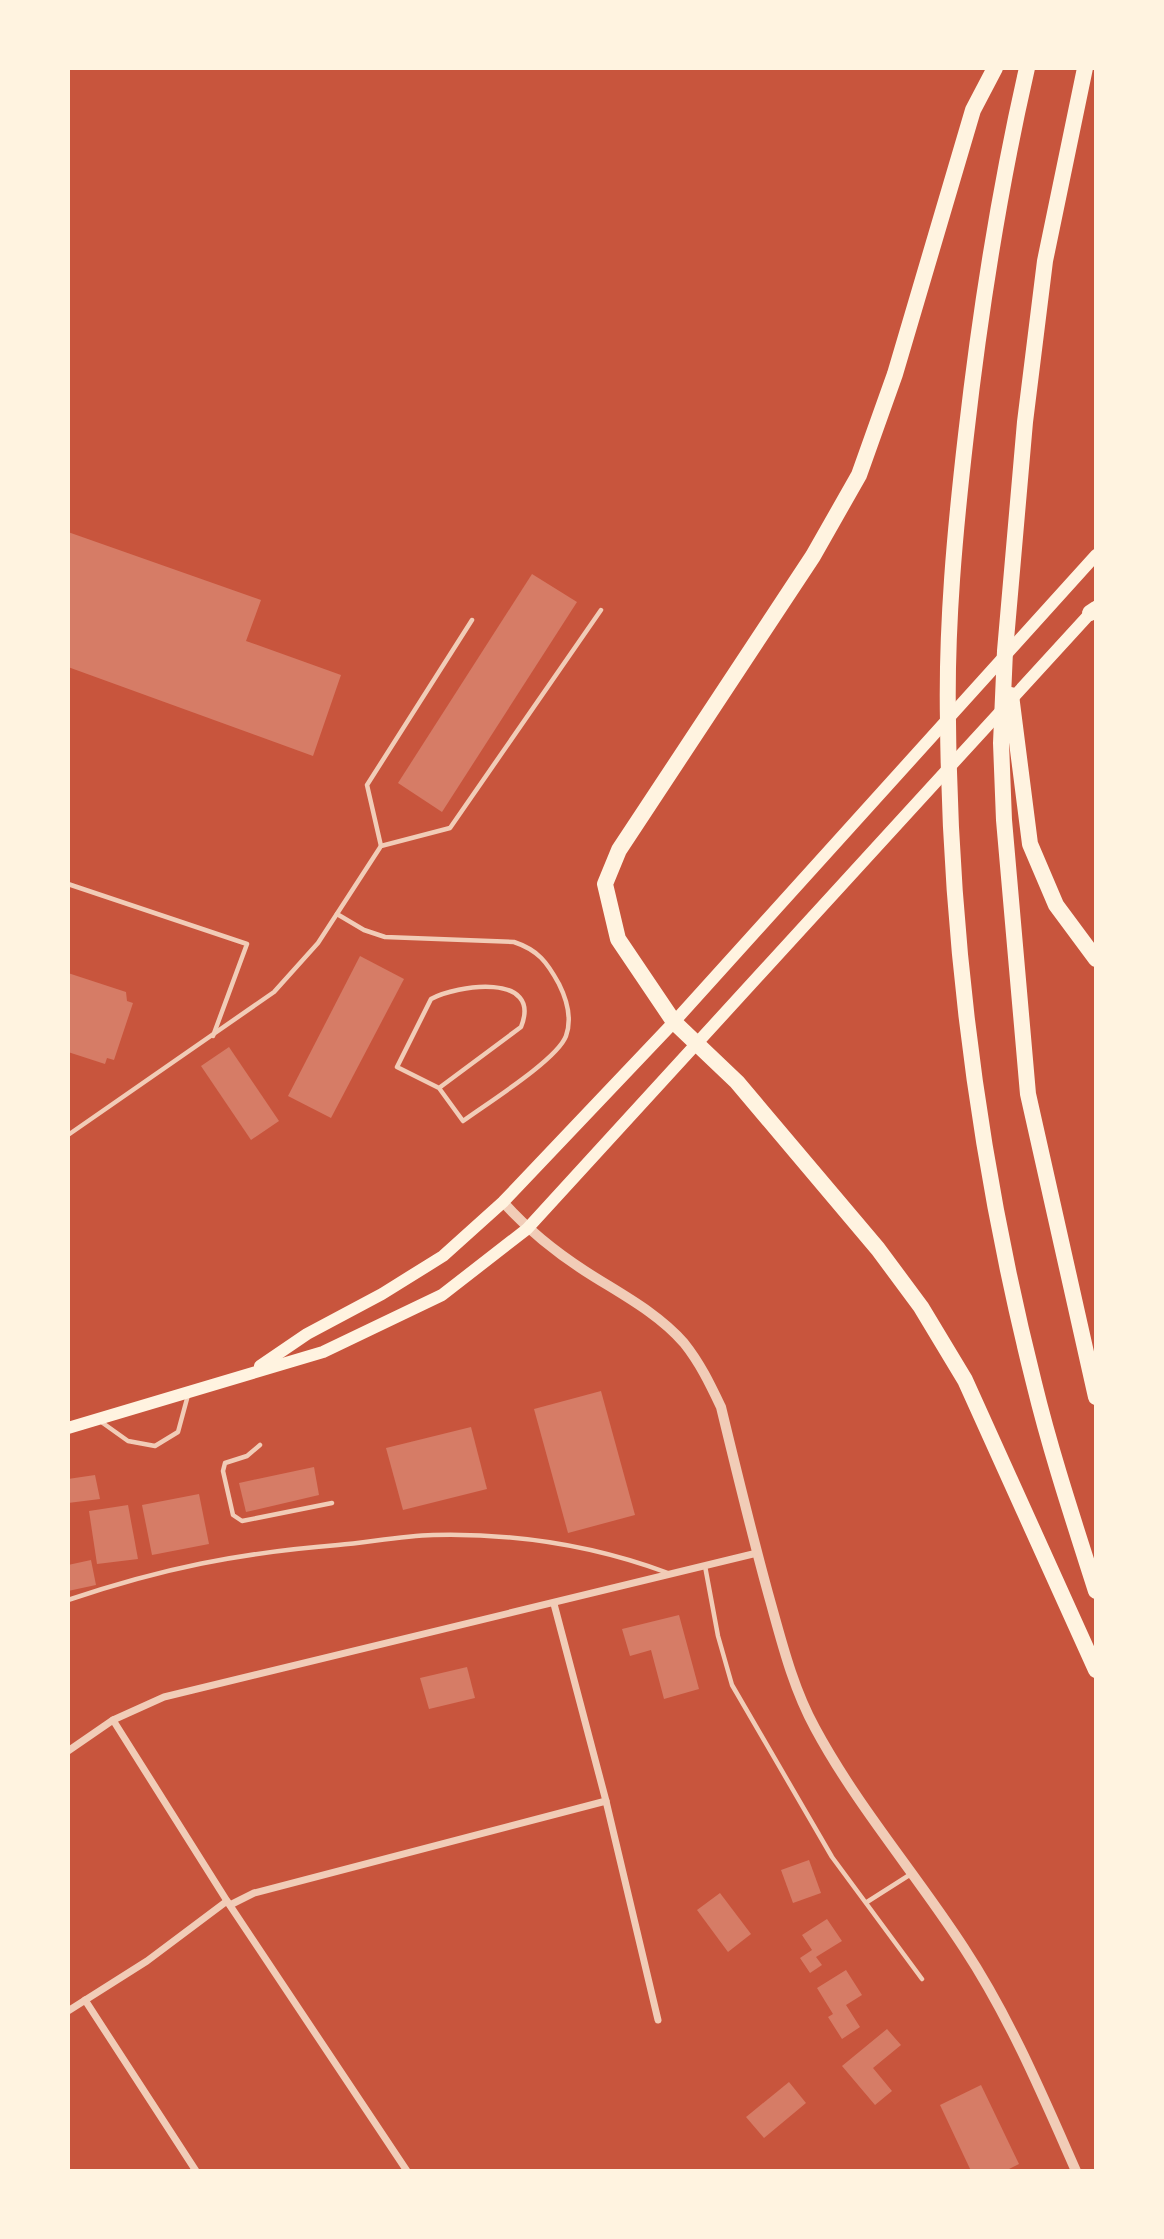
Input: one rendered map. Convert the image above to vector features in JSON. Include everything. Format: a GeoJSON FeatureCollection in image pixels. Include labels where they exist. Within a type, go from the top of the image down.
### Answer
{"type":"FeatureCollection","features":[{"type":"Feature","properties":{"kind":"highway"},"geometry":{"type":"LineString","coordinates":[[995,68],[973,110],[895,373],[859,475],[813,556],[618,850],[605,884],[618,939],[674,1022],[737,1082],[878,1249],[921,1307],[965,1380],[1096,1670]]}},
{"type":"Feature","properties":{"kind":"highway"},"geometry":{"type":"LineString","coordinates":[[1027,68],[1004,165],[980,316],[960,491],[949,626],[948,723],[965,999],[997,1213],[1034,1383],[1096,1591]]}},
{"type":"Feature","properties":{"kind":"highway"},"geometry":{"type":"LineString","coordinates":[[1085,68],[1045,261],[1025,422],[1005,651],[1001,743],[1004,820],[1028,1094],[1096,1397]]}},
{"type":"Feature","properties":{"kind":"highway"},"geometry":{"type":"LineString","coordinates":[[1005,651],[1030,844],[1056,905],[1096,959]]}},
{"type":"Feature","properties":{"kind":"main road"},"geometry":{"type":"LineString","coordinates":[[251,1372],[307,1334],[382,1294],[443,1256],[503,1202],[674,1022],[1096,555]]}},
{"type":"Feature","properties":{"kind":"main road"},"geometry":{"type":"LineString","coordinates":[[68,1428],[323,1352],[442,1295],[527,1229],[696,1041],[1094,609]]}},
{"type":"Feature","properties":{"kind":"street"},"geometry":{"type":"LineString","coordinates":[[503,1202],[527,1229],[582,1269],[648,1311],[682,1341],[704,1370],[721,1407],[783,1650],[815,1728],[858,1797],[913,1873],[991,1990],[1019,2041],[1076,2171]]}},
{"type":"Feature","properties":{"kind":"street"},"geometry":{"type":"LineString","coordinates":[[68,1751],[113,1720],[164,1697],[757,1553]]}},
{"type":"Feature","properties":{"kind":"street"},"geometry":{"type":"LineString","coordinates":[[554,1604],[606,1801],[657,2020]]}},
{"type":"Feature","properties":{"kind":"street"},"geometry":{"type":"LineString","coordinates":[[113,1720],[228,1903],[407,2171]]}},
{"type":"Feature","properties":{"kind":"street"},"geometry":{"type":"LineString","coordinates":[[68,2011],[147,1961],[228,1903],[254,1893],[606,1801]]}},
{"type":"Feature","properties":{"kind":"street"},"geometry":{"type":"LineString","coordinates":[[85,2000],[196,2171]]}},
{"type":"Feature","properties":{"kind":"lane"},"geometry":{"type":"LineString","coordinates":[[68,1135],[213,1037],[274,992],[318,943],[381,846],[450,828],[601,610]]}},
{"type":"Feature","properties":{"kind":"lane"},"geometry":{"type":"LineString","coordinates":[[381,846],[367,785],[472,620]]}},
{"type":"Feature","properties":{"kind":"lane"},"geometry":{"type":"LineString","coordinates":[[68,884],[247,944],[213,1037]]}},
{"type":"Feature","properties":{"kind":"lane"},"geometry":{"type":"LineString","coordinates":[[338,914],[364,930],[385,937],[514,942],[533,948],[547,963],[569,1011],[566,1036],[555,1054],[463,1121],[439,1088],[397,1067],[431,999],[442,993],[504,986],[515,992],[523,1002],[525,1017],[521,1027],[439,1088]]}},
{"type":"Feature","properties":{"kind":"lane"},"geometry":{"type":"LineString","coordinates":[[97,1419],[128,1441],[155,1446],[178,1432],[189,1393]]}},
{"type":"Feature","properties":{"kind":"lane"},"geometry":{"type":"LineString","coordinates":[[260,1446],[247,1456],[225,1463],[223,1471],[233,1515],[242,1521],[332,1503]]}},
{"type":"Feature","properties":{"kind":"lane"},"geometry":{"type":"LineString","coordinates":[[68,1600],[143,1576],[236,1555],[433,1535],[523,1537],[635,1561],[668,1574]]}},
{"type":"Feature","properties":{"kind":"lane"},"geometry":{"type":"LineString","coordinates":[[705,1566],[718,1636],[732,1685],[832,1857],[922,1979]]}},
{"type":"Feature","properties":{"kind":"lane"},"geometry":{"type":"LineString","coordinates":[[867,1902],[913,1873]]}},
{"type":"Feature","properties":{"kind":"building"},"geometry":{"type":"Polygon","coordinates":[[[68,532],[261,600],[246,641],[341,675],[313,756],[68,667],[68,532]]]}},
{"type":"Feature","properties":{"kind":"building"},"geometry":{"type":"Polygon","coordinates":[[[532,574],[577,602],[442,812],[398,783],[532,574]]]}},
{"type":"Feature","properties":{"kind":"building"},"geometry":{"type":"Polygon","coordinates":[[[360,956],[404,979],[331,1118],[288,1096],[360,956]]]}},
{"type":"Feature","properties":{"kind":"building"},"geometry":{"type":"Polygon","coordinates":[[[68,973],[126,992],[127,1001],[133,1003],[114,1060],[107,1058],[105,1064],[68,1052],[68,973]]]}},
{"type":"Feature","properties":{"kind":"building"},"geometry":{"type":"Polygon","coordinates":[[[229,1047],[279,1121],[251,1140],[201,1066],[229,1047]]]}},
{"type":"Feature","properties":{"kind":"building"},"geometry":{"type":"Polygon","coordinates":[[[601,1391],[635,1515],[568,1533],[534,1409],[601,1391]]]}},
{"type":"Feature","properties":{"kind":"building"},"geometry":{"type":"Polygon","coordinates":[[[471,1427],[487,1489],[403,1510],[386,1448],[471,1427]]]}},
{"type":"Feature","properties":{"kind":"building"},"geometry":{"type":"Polygon","coordinates":[[[314,1467],[319,1495],[246,1512],[239,1483],[314,1467]]]}},
{"type":"Feature","properties":{"kind":"building"},"geometry":{"type":"Polygon","coordinates":[[[95,1475],[100,1499],[68,1503],[68,1479],[95,1475]]]}},
{"type":"Feature","properties":{"kind":"building"},"geometry":{"type":"Polygon","coordinates":[[[199,1494],[209,1544],[152,1555],[142,1505],[199,1494]]]}},
{"type":"Feature","properties":{"kind":"building"},"geometry":{"type":"Polygon","coordinates":[[[128,1505],[138,1559],[97,1564],[89,1511],[128,1505]]]}},
{"type":"Feature","properties":{"kind":"building"},"geometry":{"type":"Polygon","coordinates":[[[91,1560],[96,1585],[68,1591],[68,1565],[91,1560]]]}},
{"type":"Feature","properties":{"kind":"building"},"geometry":{"type":"Polygon","coordinates":[[[679,1615],[699,1689],[664,1699],[651,1650],[630,1656],[622,1629],[679,1615]]]}},
{"type":"Feature","properties":{"kind":"building"},"geometry":{"type":"Polygon","coordinates":[[[467,1667],[475,1698],[429,1709],[420,1678],[467,1667]]]}},
{"type":"Feature","properties":{"kind":"building"},"geometry":{"type":"Polygon","coordinates":[[[809,1860],[821,1893],[793,1903],[781,1870],[809,1860]]]}},
{"type":"Feature","properties":{"kind":"building"},"geometry":{"type":"Polygon","coordinates":[[[720,1893],[751,1934],[728,1952],[697,1910],[720,1893]]]}},
{"type":"Feature","properties":{"kind":"building"},"geometry":{"type":"Polygon","coordinates":[[[827,1919],[842,1941],[816,1957],[822,1965],[810,1973],[800,1958],[812,1950],[802,1935],[827,1919]]]}},
{"type":"Feature","properties":{"kind":"building"},"geometry":{"type":"Polygon","coordinates":[[[846,1970],[862,1995],[846,2005],[860,2027],[842,2039],[828,2017],[833,2014],[817,1988],[846,1970]]]}},
{"type":"Feature","properties":{"kind":"building"},"geometry":{"type":"Polygon","coordinates":[[[887,2029],[901,2045],[873,2068],[892,2091],[875,2105],[842,2066],[887,2029]]]}},
{"type":"Feature","properties":{"kind":"building"},"geometry":{"type":"Polygon","coordinates":[[[789,2082],[806,2103],[764,2138],[746,2117],[789,2082]]]}},
{"type":"Feature","properties":{"kind":"building"},"geometry":{"type":"Polygon","coordinates":[[[981,2085],[1019,2164],[1005,2171],[971,2171],[940,2105],[981,2085]]]}}]}
